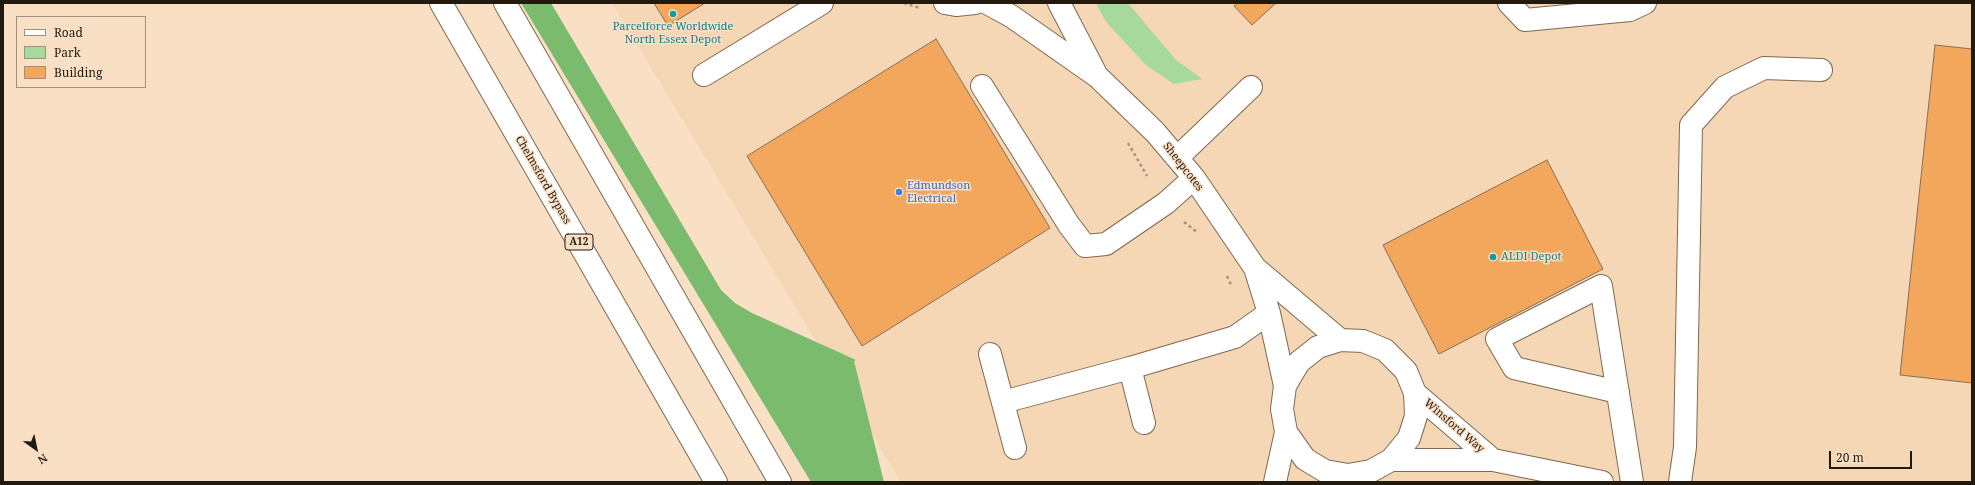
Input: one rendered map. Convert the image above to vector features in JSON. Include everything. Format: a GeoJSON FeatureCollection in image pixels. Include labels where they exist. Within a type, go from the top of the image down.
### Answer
{"type":"FeatureCollection","features":[{"type":"Feature","properties":{"kind":"main road","name":"Chelmsford Bypass"},"geometry":{"type":"LineString","coordinates":[[441,3],[716,482]]}},
{"type":"Feature","properties":{"kind":"main road"},"geometry":{"type":"LineString","coordinates":[[504,3],[780,482]]}},
{"type":"Feature","properties":{"kind":"main road"},"geometry":{"type":"LineString","coordinates":[[704,75],[822,3]]}},
{"type":"Feature","properties":{"kind":"main road"},"geometry":{"type":"LineString","coordinates":[[945,3],[956,6],[975,3]]}},
{"type":"Feature","properties":{"kind":"main road","name":"Sheepcotes"},"geometry":{"type":"LineString","coordinates":[[987,3],[1011,16],[1098,77],[1155,132],[1194,178],[1255,268],[1340,340]]}},
{"type":"Feature","properties":{"kind":"main road","name":"Sheepcotes"},"geometry":{"type":"LineString","coordinates":[[1059,3],[1098,77]]}},
{"type":"Feature","properties":{"kind":"main road"},"geometry":{"type":"LineString","coordinates":[[1509,3],[1525,20],[1630,10],[1645,3]]}},
{"type":"Feature","properties":{"kind":"main road"},"geometry":{"type":"LineString","coordinates":[[1680,482],[1685,447],[1691,125],[1725,87],[1764,68],[1821,70]]}},
{"type":"Feature","properties":{"kind":"main road"},"geometry":{"type":"LineString","coordinates":[[982,86],[1069,226],[1085,246],[1106,244],[1166,203],[1194,178]]}},
{"type":"Feature","properties":{"kind":"main road"},"geometry":{"type":"LineString","coordinates":[[1177,158],[1251,87]]}},
{"type":"Feature","properties":{"kind":"main road","name":"Sheepcotes"},"geometry":{"type":"LineString","coordinates":[[1255,268],[1269,313],[1285,386]]}},
{"type":"Feature","properties":{"kind":"main road"},"geometry":{"type":"LineString","coordinates":[[1618,392],[1514,368],[1497,339],[1601,286],[1618,392],[1632,482]]}},
{"type":"Feature","properties":{"kind":"main road"},"geometry":{"type":"LineString","coordinates":[[1002,402],[1130,368],[1235,337],[1269,313]]}},
{"type":"Feature","properties":{"kind":"main road","name":"Winsford Way"},"geometry":{"type":"LineString","coordinates":[[1275,482],[1286,432],[1282,409],[1285,386],[1299,362],[1318,348],[1340,340],[1363,341],[1385,350],[1406,371],[1415,393],[1416,416],[1409,438],[1392,460],[1371,471],[1344,478],[1325,471],[1305,459],[1286,432]]}},
{"type":"Feature","properties":{"kind":"main road"},"geometry":{"type":"LineString","coordinates":[[990,354],[1015,448]]}},
{"type":"Feature","properties":{"kind":"main road"},"geometry":{"type":"LineString","coordinates":[[1130,368],[1144,423]]}},
{"type":"Feature","properties":{"kind":"main road","name":"Winsford Way"},"geometry":{"type":"LineString","coordinates":[[1415,393],[1493,460]]}},
{"type":"Feature","properties":{"kind":"main road","name":"Winsford Way"},"geometry":{"type":"LineString","coordinates":[[1392,460],[1493,460],[1602,482]]}},
{"type":"Feature","properties":{"kind":"path"},"geometry":{"type":"LineString","coordinates":[[1126,139],[1147,176]]}},
{"type":"Feature","properties":{"kind":"path"},"geometry":{"type":"LineString","coordinates":[[1182,220],[1196,230],[1200,236]]}},
{"type":"Feature","properties":{"kind":"path"},"geometry":{"type":"LineString","coordinates":[[1226,274],[1248,328]]}},
{"type":"Feature","properties":{"kind":"shaded area"},"geometry":{"type":"Polygon","coordinates":[[[612,3],[1972,3],[1972,482],[901,482],[612,3]]]}},
{"type":"Feature","properties":{"kind":"green space"},"geometry":{"type":"Polygon","coordinates":[[[521,3],[551,3],[721,290],[735,303],[752,313],[856,360],[854,361],[884,482],[811,482],[521,3]]]}},
{"type":"Feature","properties":{"kind":"green space"},"geometry":{"type":"Polygon","coordinates":[[[1096,3],[1128,3],[1176,60],[1202,79],[1174,84],[1146,65],[1106,22],[1096,3]]]}},
{"type":"Feature","properties":{"kind":"building","name":"Parcelforce Worldwide North Essex Depot"},"geometry":{"type":"Polygon","coordinates":[[[654,3],[705,3],[668,26],[654,3]]]}},
{"type":"Feature","properties":{"kind":"building"},"geometry":{"type":"Polygon","coordinates":[[[1238,3],[1276,3],[1252,25],[1234,6],[1238,3]]]}},
{"type":"Feature","properties":{"kind":"building","name":"Edmundson Electrical"},"geometry":{"type":"Polygon","coordinates":[[[936,39],[1050,228],[862,346],[747,156],[936,39]]]}},
{"type":"Feature","properties":{"kind":"building"},"geometry":{"type":"Polygon","coordinates":[[[1935,45],[1972,49],[1972,383],[1900,375],[1935,45]]]}},
{"type":"Feature","properties":{"kind":"building","name":"ALDI Depot"},"geometry":{"type":"Polygon","coordinates":[[[1547,160],[1603,269],[1439,354],[1383,245],[1547,160]]]}},
{"type":"Feature","properties":{"kind":"place","name":"Parcelforce Worldwide North Essex Depot"},"geometry":{"type":"Point","coordinates":[673,14]}},
{"type":"Feature","properties":{"kind":"place","name":"Edmundson Electrical"},"geometry":{"type":"Point","coordinates":[899,192]}},
{"type":"Feature","properties":{"kind":"place","name":"ALDI Depot"},"geometry":{"type":"Point","coordinates":[1493,257]}}]}
